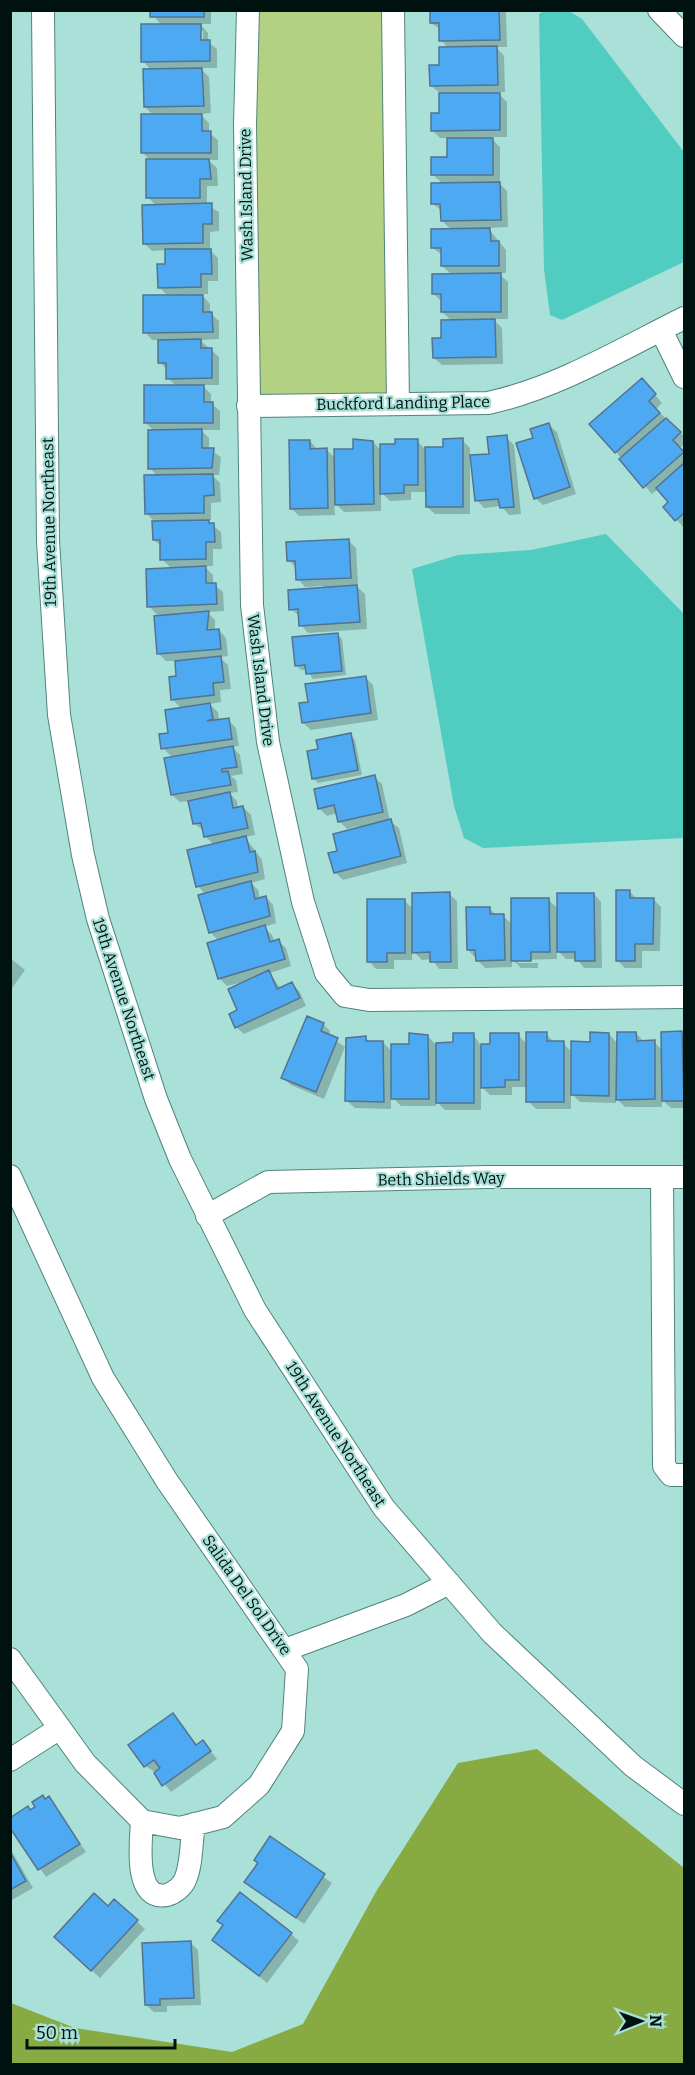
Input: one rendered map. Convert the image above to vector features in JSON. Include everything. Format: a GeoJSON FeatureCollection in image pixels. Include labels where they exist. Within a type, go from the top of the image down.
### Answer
{"type":"FeatureCollection","features":[{"type":"Feature","properties":{"kind":"street","name":"19th Avenue Northeast"},"geometry":{"type":"LineString","coordinates":[[43,10],[48,541],[59,715],[83,855],[98,919],[156,1099],[207,1216],[255,1310],[384,1508],[492,1633],[616,1750],[684,1804]]}},
{"type":"Feature","properties":{"kind":"street","name":"Wash Island Drive"},"geometry":{"type":"LineString","coordinates":[[248,10],[245,136],[252,605],[268,742],[303,902],[326,974],[345,996],[369,1000],[684,997]]}},
{"type":"Feature","properties":{"kind":"street"},"geometry":{"type":"LineString","coordinates":[[393,10],[398,404]]}},
{"type":"Feature","properties":{"kind":"street"},"geometry":{"type":"LineString","coordinates":[[659,10],[684,36]]}},
{"type":"Feature","properties":{"kind":"street","name":"Buckford Landing Place"},"geometry":{"type":"LineString","coordinates":[[248,406],[488,403],[512,398],[553,381],[684,318]]}},
{"type":"Feature","properties":{"kind":"street"},"geometry":{"type":"LineString","coordinates":[[661,330],[684,377]]}},
{"type":"Feature","properties":{"kind":"street","name":"Salida Del Sol Drive"},"geometry":{"type":"LineString","coordinates":[[10,1176],[103,1378],[166,1480],[297,1669],[293,1731],[259,1785],[223,1817],[180,1828],[142,1821]]}},
{"type":"Feature","properties":{"kind":"street","name":"Beth Shields Way"},"geometry":{"type":"LineString","coordinates":[[207,1216],[268,1182],[487,1177],[673,1177]]}},
{"type":"Feature","properties":{"kind":"street"},"geometry":{"type":"LineString","coordinates":[[673,1177],[674,1343],[664,1466],[671,1476],[684,1475]]}},
{"type":"Feature","properties":{"kind":"street"},"geometry":{"type":"LineString","coordinates":[[285,1650],[406,1605],[449,1582]]}},
{"type":"Feature","properties":{"kind":"street"},"geometry":{"type":"LineString","coordinates":[[10,1659],[85,1763],[142,1821],[143,1879],[152,1893],[161,1895],[176,1890],[185,1880],[194,1824]]}},
{"type":"Feature","properties":{"kind":"street"},"geometry":{"type":"LineString","coordinates":[[10,1760],[60,1728]]}},
{"type":"Feature","properties":{"kind":"green space"},"geometry":{"type":"Polygon","coordinates":[[[259,11],[382,11],[386,393],[260,396],[257,125],[259,11]]]}},
{"type":"Feature","properties":{"kind":"green space"},"geometry":{"type":"Polygon","coordinates":[[[537,1749],[684,1868],[684,2064],[11,2064],[11,2003],[75,2028],[232,2052],[303,2024],[377,1890],[458,1763],[537,1749]]]}},
{"type":"Feature","properties":{"kind":"water"},"geometry":{"type":"Polygon","coordinates":[[[544,11],[569,11],[582,19],[684,152],[684,262],[562,320],[550,315],[544,269],[539,14],[544,11]]]}},
{"type":"Feature","properties":{"kind":"water"},"geometry":{"type":"Polygon","coordinates":[[[606,534],[684,614],[684,838],[483,848],[464,838],[454,806],[412,569],[458,555],[531,550],[606,534]]]}},
{"type":"Feature","properties":{"kind":"building"},"geometry":{"type":"Polygon","coordinates":[[[150,10],[204,10],[204,17],[150,17],[150,10]]]}},
{"type":"Feature","properties":{"kind":"building"},"geometry":{"type":"Polygon","coordinates":[[[430,10],[499,10],[500,40],[439,41],[439,23],[430,23],[430,10]]]}},
{"type":"Feature","properties":{"kind":"building"},"geometry":{"type":"Polygon","coordinates":[[[141,24],[201,24],[201,40],[210,40],[210,61],[141,62],[141,24]]]}},
{"type":"Feature","properties":{"kind":"building"},"geometry":{"type":"Polygon","coordinates":[[[497,46],[498,85],[430,86],[429,65],[439,65],[439,47],[497,46]]]}},
{"type":"Feature","properties":{"kind":"building"},"geometry":{"type":"Polygon","coordinates":[[[202,68],[204,106],[144,107],[143,69],[202,68]]]}},
{"type":"Feature","properties":{"kind":"building"},"geometry":{"type":"Polygon","coordinates":[[[439,93],[500,93],[500,130],[431,131],[431,113],[439,113],[439,93]]]}},
{"type":"Feature","properties":{"kind":"building"},"geometry":{"type":"Polygon","coordinates":[[[141,114],[202,114],[202,131],[211,131],[211,153],[141,153],[141,114]]]}},
{"type":"Feature","properties":{"kind":"building"},"geometry":{"type":"Polygon","coordinates":[[[447,138],[493,138],[493,175],[431,175],[431,157],[447,157],[447,138]]]}},
{"type":"Feature","properties":{"kind":"building"},"geometry":{"type":"Polygon","coordinates":[[[146,159],[209,159],[211,179],[200,179],[200,198],[146,198],[146,159]]]}},
{"type":"Feature","properties":{"kind":"building"},"geometry":{"type":"Polygon","coordinates":[[[500,182],[501,220],[441,221],[440,204],[431,204],[431,183],[500,182]]]}},
{"type":"Feature","properties":{"kind":"building"},"geometry":{"type":"Polygon","coordinates":[[[212,203],[212,224],[203,224],[203,243],[143,244],[142,205],[212,203]]]}},
{"type":"Feature","properties":{"kind":"building"},"geometry":{"type":"Polygon","coordinates":[[[490,228],[491,241],[499,241],[499,266],[441,266],[441,248],[431,248],[431,229],[490,228]]]}},
{"type":"Feature","properties":{"kind":"building"},"geometry":{"type":"Polygon","coordinates":[[[165,249],[211,249],[212,274],[201,274],[201,287],[158,288],[157,264],[165,264],[165,249]]]}},
{"type":"Feature","properties":{"kind":"building"},"geometry":{"type":"Polygon","coordinates":[[[501,273],[501,312],[441,312],[441,294],[432,294],[432,274],[501,273]]]}},
{"type":"Feature","properties":{"kind":"building"},"geometry":{"type":"Polygon","coordinates":[[[143,295],[203,295],[203,312],[212,312],[213,332],[143,333],[143,295]]]}},
{"type":"Feature","properties":{"kind":"building"},"geometry":{"type":"Polygon","coordinates":[[[495,319],[496,357],[433,358],[432,338],[441,338],[441,320],[495,319]]]}},
{"type":"Feature","properties":{"kind":"building"},"geometry":{"type":"Polygon","coordinates":[[[201,339],[201,348],[212,348],[212,378],[166,379],[166,363],[158,363],[158,340],[201,339]]]}},
{"type":"Feature","properties":{"kind":"building"},"geometry":{"type":"Polygon","coordinates":[[[642,378],[656,394],[649,401],[660,413],[615,453],[589,424],[642,378]]]}},
{"type":"Feature","properties":{"kind":"building"},"geometry":{"type":"Polygon","coordinates":[[[144,385],[204,385],[204,402],[213,402],[213,423],[144,423],[144,385]]]}},
{"type":"Feature","properties":{"kind":"building"},"geometry":{"type":"Polygon","coordinates":[[[666,418],[681,432],[673,440],[684,452],[643,488],[619,459],[666,418]]]}},
{"type":"Feature","properties":{"kind":"building"},"geometry":{"type":"Polygon","coordinates":[[[549,423],[570,487],[534,499],[516,443],[533,438],[530,429],[549,423]]]}},
{"type":"Feature","properties":{"kind":"building"},"geometry":{"type":"Polygon","coordinates":[[[202,429],[202,448],[214,448],[212,468],[148,469],[148,430],[202,429]]]}},
{"type":"Feature","properties":{"kind":"building"},"geometry":{"type":"Polygon","coordinates":[[[507,435],[514,507],[500,508],[498,499],[475,501],[470,455],[489,454],[487,437],[507,435]]]}},
{"type":"Feature","properties":{"kind":"building"},"geometry":{"type":"Polygon","coordinates":[[[463,438],[463,507],[426,507],[425,447],[443,447],[443,439],[463,438]]]}},
{"type":"Feature","properties":{"kind":"building"},"geometry":{"type":"Polygon","coordinates":[[[353,439],[373,441],[374,504],[335,505],[334,449],[353,449],[353,439]]]}},
{"type":"Feature","properties":{"kind":"building"},"geometry":{"type":"Polygon","coordinates":[[[395,439],[418,439],[418,485],[404,485],[404,493],[380,494],[380,444],[395,444],[395,439]]]}},
{"type":"Feature","properties":{"kind":"building"},"geometry":{"type":"Polygon","coordinates":[[[289,440],[310,440],[310,449],[327,448],[328,508],[290,509],[289,440]]]}},
{"type":"Feature","properties":{"kind":"building"},"geometry":{"type":"Polygon","coordinates":[[[684,463],[684,513],[675,521],[663,507],[668,502],[656,488],[684,463]]]}},
{"type":"Feature","properties":{"kind":"building"},"geometry":{"type":"Polygon","coordinates":[[[213,474],[214,495],[204,496],[204,513],[145,514],[144,475],[213,474]]]}},
{"type":"Feature","properties":{"kind":"building"},"geometry":{"type":"Polygon","coordinates":[[[209,520],[209,523],[214,523],[215,542],[206,542],[206,559],[160,560],[160,540],[153,540],[152,521],[209,520]]]}},
{"type":"Feature","properties":{"kind":"building"},"geometry":{"type":"Polygon","coordinates":[[[349,539],[351,578],[296,580],[295,561],[287,561],[286,542],[349,539]]]}},
{"type":"Feature","properties":{"kind":"building"},"geometry":{"type":"Polygon","coordinates":[[[206,566],[206,583],[216,583],[217,604],[147,607],[146,569],[206,566]]]}},
{"type":"Feature","properties":{"kind":"building"},"geometry":{"type":"Polygon","coordinates":[[[357,585],[360,622],[299,626],[298,609],[289,610],[288,590],[357,585]]]}},
{"type":"Feature","properties":{"kind":"building"},"geometry":{"type":"Polygon","coordinates":[[[209,611],[207,630],[219,629],[221,649],[157,654],[154,616],[209,611]]]}},
{"type":"Feature","properties":{"kind":"building"},"geometry":{"type":"Polygon","coordinates":[[[338,633],[342,671],[306,674],[305,665],[295,666],[292,637],[338,633]]]}},
{"type":"Feature","properties":{"kind":"building"},"geometry":{"type":"Polygon","coordinates":[[[221,656],[224,682],[213,683],[214,695],[171,700],[169,677],[176,676],[175,661],[221,656]]]}},
{"type":"Feature","properties":{"kind":"building"},"geometry":{"type":"Polygon","coordinates":[[[366,676],[371,713],[302,723],[299,703],[308,702],[305,684],[366,676]]]}},
{"type":"Feature","properties":{"kind":"building"},"geometry":{"type":"Polygon","coordinates":[[[210,703],[213,719],[207,721],[229,718],[232,739],[161,749],[159,734],[168,733],[165,710],[210,703]]]}},
{"type":"Feature","properties":{"kind":"building"},"geometry":{"type":"Polygon","coordinates":[[[351,733],[358,770],[312,779],[307,751],[318,749],[316,740],[351,733]]]}},
{"type":"Feature","properties":{"kind":"building"},"geometry":{"type":"Polygon","coordinates":[[[233,746],[237,767],[222,769],[222,772],[228,771],[231,785],[171,795],[164,758],[233,746]]]}},
{"type":"Feature","properties":{"kind":"building"},"geometry":{"type":"Polygon","coordinates":[[[375,775],[383,812],[338,822],[334,805],[318,809],[314,789],[375,775]]]}},
{"type":"Feature","properties":{"kind":"building"},"geometry":{"type":"Polygon","coordinates":[[[230,792],[233,808],[243,806],[248,828],[204,837],[201,823],[193,824],[188,801],[230,792]]]}},
{"type":"Feature","properties":{"kind":"building"},"geometry":{"type":"Polygon","coordinates":[[[391,819],[401,856],[334,873],[328,853],[337,851],[333,834],[391,819]]]}},
{"type":"Feature","properties":{"kind":"building"},"geometry":{"type":"Polygon","coordinates":[[[246,836],[250,852],[255,851],[258,872],[196,887],[187,850],[246,836]]]}},
{"type":"Feature","properties":{"kind":"building"},"geometry":{"type":"Polygon","coordinates":[[[251,881],[255,899],[266,896],[270,916],[209,933],[198,895],[251,881]]]}},
{"type":"Feature","properties":{"kind":"building"},"geometry":{"type":"Polygon","coordinates":[[[616,890],[630,890],[630,898],[654,898],[653,944],[635,944],[635,961],[616,961],[616,890]]]}},
{"type":"Feature","properties":{"kind":"building"},"geometry":{"type":"Polygon","coordinates":[[[450,892],[451,962],[430,962],[430,952],[412,953],[412,893],[450,892]]]}},
{"type":"Feature","properties":{"kind":"building"},"geometry":{"type":"Polygon","coordinates":[[[557,893],[594,893],[595,961],[575,961],[575,952],[557,952],[557,893]]]}},
{"type":"Feature","properties":{"kind":"building"},"geometry":{"type":"Polygon","coordinates":[[[511,898],[549,898],[550,952],[531,952],[531,961],[511,961],[511,898]]]}},
{"type":"Feature","properties":{"kind":"building"},"geometry":{"type":"Polygon","coordinates":[[[367,899],[405,899],[405,953],[387,953],[387,962],[367,962],[367,899]]]}},
{"type":"Feature","properties":{"kind":"building"},"geometry":{"type":"Polygon","coordinates":[[[466,907],[490,907],[490,914],[504,914],[505,960],[476,961],[475,950],[467,950],[466,907]]]}},
{"type":"Feature","properties":{"kind":"building"},"geometry":{"type":"Polygon","coordinates":[[[265,925],[270,942],[279,939],[285,959],[218,979],[207,943],[265,925]]]}},
{"type":"Feature","properties":{"kind":"building"},"geometry":{"type":"Polygon","coordinates":[[[269,970],[277,989],[292,982],[300,998],[235,1028],[229,1014],[237,1010],[228,989],[269,970]]]}},
{"type":"Feature","properties":{"kind":"building"},"geometry":{"type":"Polygon","coordinates":[[[307,1016],[324,1023],[321,1031],[338,1038],[316,1092],[281,1078],[307,1016]]]}},
{"type":"Feature","properties":{"kind":"building"},"geometry":{"type":"Polygon","coordinates":[[[682,1031],[684,1101],[662,1101],[661,1032],[682,1031]]]}},
{"type":"Feature","properties":{"kind":"building"},"geometry":{"type":"Polygon","coordinates":[[[526,1032],[547,1032],[547,1041],[564,1041],[564,1102],[526,1102],[526,1032]]]}},
{"type":"Feature","properties":{"kind":"building"},"geometry":{"type":"Polygon","coordinates":[[[590,1032],[609,1033],[609,1096],[571,1095],[571,1041],[590,1042],[590,1032]]]}},
{"type":"Feature","properties":{"kind":"building"},"geometry":{"type":"Polygon","coordinates":[[[617,1032],[636,1032],[637,1041],[655,1040],[655,1099],[616,1100],[617,1032]]]}},
{"type":"Feature","properties":{"kind":"building"},"geometry":{"type":"Polygon","coordinates":[[[409,1033],[428,1035],[429,1099],[391,1099],[391,1044],[409,1044],[409,1033]]]}},
{"type":"Feature","properties":{"kind":"building"},"geometry":{"type":"Polygon","coordinates":[[[453,1033],[474,1033],[474,1103],[436,1103],[436,1043],[453,1042],[453,1033]]]}},
{"type":"Feature","properties":{"kind":"building"},"geometry":{"type":"Polygon","coordinates":[[[490,1033],[519,1033],[519,1080],[505,1080],[505,1087],[481,1088],[481,1044],[490,1044],[490,1033]]]}},
{"type":"Feature","properties":{"kind":"building"},"geometry":{"type":"Polygon","coordinates":[[[366,1036],[366,1041],[383,1041],[384,1102],[345,1101],[346,1038],[366,1036]]]}},
{"type":"Feature","properties":{"kind":"building"},"geometry":{"type":"Polygon","coordinates":[[[173,1713],[196,1745],[203,1740],[211,1751],[162,1786],[154,1773],[160,1768],[154,1760],[144,1767],[128,1745],[173,1713]]]}},
{"type":"Feature","properties":{"kind":"building"},"geometry":{"type":"Polygon","coordinates":[[[43,1795],[45,1799],[49,1796],[80,1844],[38,1870],[10,1828],[10,1818],[28,1806],[30,1810],[35,1807],[32,1802],[43,1795]]]}},
{"type":"Feature","properties":{"kind":"building"},"geometry":{"type":"Polygon","coordinates":[[[270,1836],[325,1874],[296,1918],[244,1882],[258,1863],[254,1860],[270,1836]]]}},
{"type":"Feature","properties":{"kind":"building"},"geometry":{"type":"Polygon","coordinates":[[[10,1852],[26,1881],[10,1890],[10,1852]]]}},
{"type":"Feature","properties":{"kind":"building"},"geometry":{"type":"Polygon","coordinates":[[[240,1892],[292,1933],[259,1976],[212,1940],[223,1925],[217,1921],[240,1892]]]}},
{"type":"Feature","properties":{"kind":"building"},"geometry":{"type":"Polygon","coordinates":[[[94,1893],[108,1906],[114,1899],[138,1920],[91,1971],[54,1937],[94,1893]]]}},
{"type":"Feature","properties":{"kind":"building"},"geometry":{"type":"Polygon","coordinates":[[[191,1941],[194,1998],[160,1999],[160,2005],[145,2005],[142,1943],[191,1941]]]}}]}
